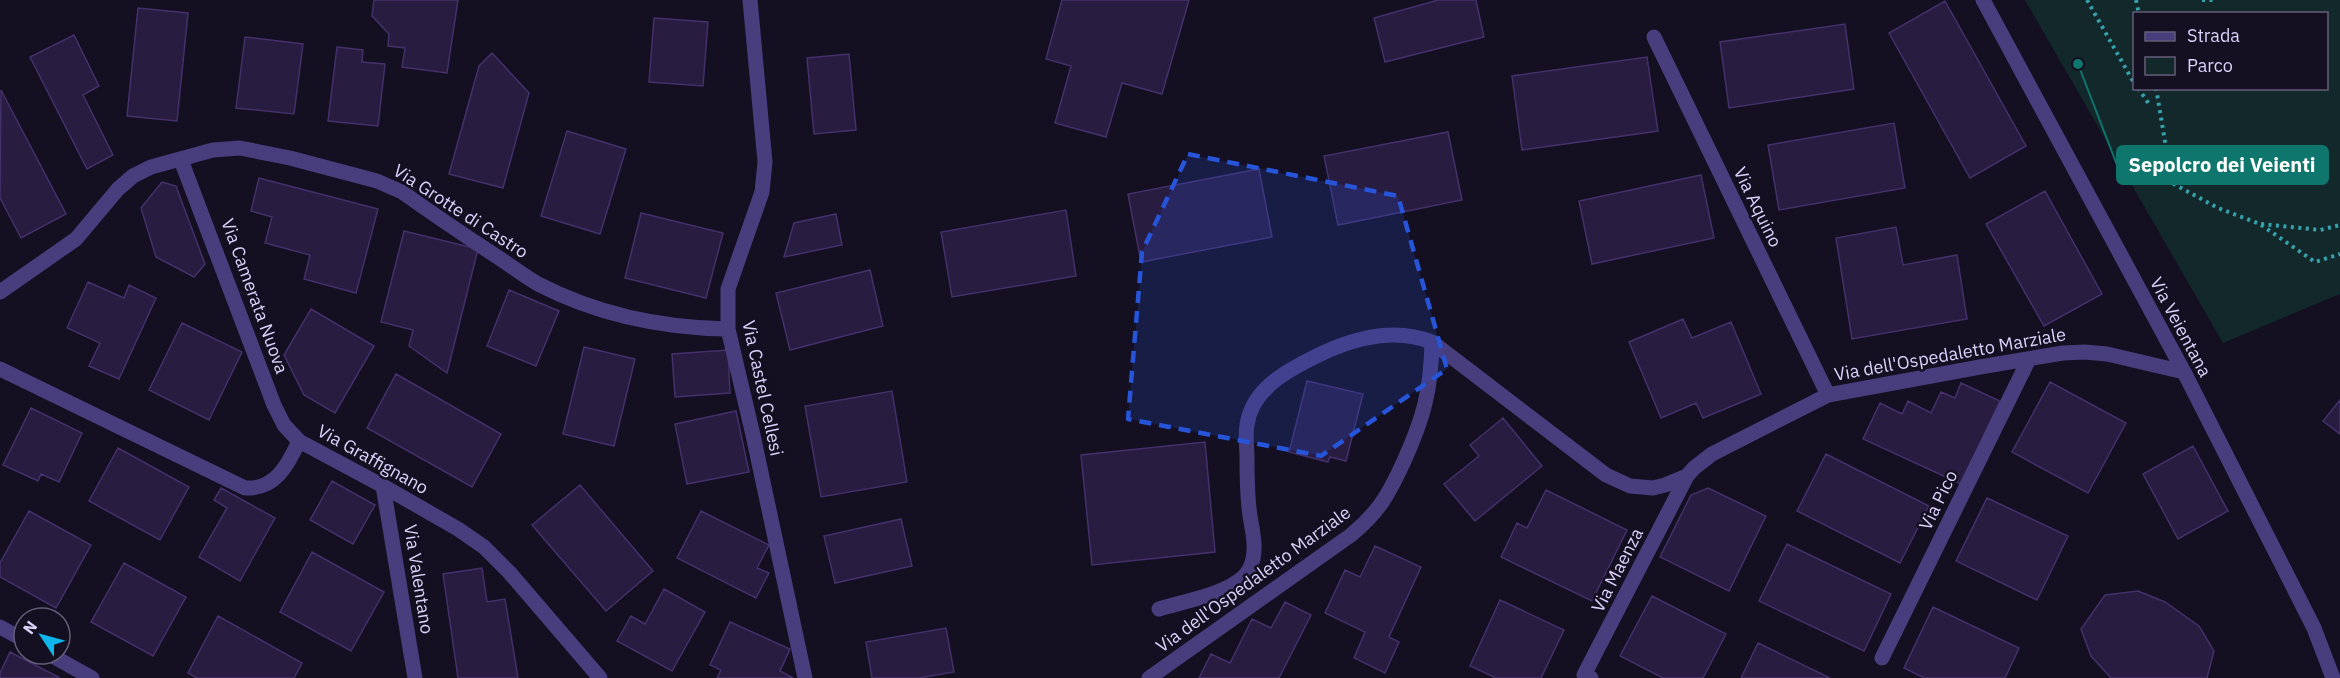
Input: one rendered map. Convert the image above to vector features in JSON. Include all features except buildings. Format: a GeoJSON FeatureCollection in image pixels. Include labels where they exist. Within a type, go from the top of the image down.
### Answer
{"type":"FeatureCollection","features":[{"type":"Feature","properties":{"kind":"street","name":"Via Castel Cellesi"},"geometry":{"type":"LineString","coordinates":[[750,0],[765,162],[762,192],[728,289],[728,329],[805,678]]}},
{"type":"Feature","properties":{"kind":"street","name":"Via Veientana"},"geometry":{"type":"LineString","coordinates":[[1983,0],[2184,372],[2314,628],[2333,678]]}},
{"type":"Feature","properties":{"kind":"street","name":"Via Aquino"},"geometry":{"type":"LineString","coordinates":[[1654,37],[1828,395]]}},
{"type":"Feature","properties":{"kind":"street","name":"Via Grotte di Castro"},"geometry":{"type":"LineString","coordinates":[[0,292],[76,239],[118,189],[133,176],[151,168],[219,148],[240,148],[290,158],[377,181],[402,192],[538,284],[616,314],[652,323],[687,328],[728,329]]}},
{"type":"Feature","properties":{"kind":"street","name":"Via Camerata Nuova"},"geometry":{"type":"LineString","coordinates":[[181,159],[274,405],[284,425],[299,441]]}},
{"type":"Feature","properties":{"kind":"street","name":"Via dell'Ospedaletto Marziale"},"geometry":{"type":"LineString","coordinates":[[1159,609],[1226,588],[1243,579],[1249,570],[1254,550],[1246,492],[1247,425],[1254,404],[1267,388],[1287,371],[1317,355],[1358,339],[1398,334],[1415,336],[1432,342],[1619,482],[1630,486],[1653,488],[1676,482],[1687,476],[1712,454],[1828,395],[2063,353],[2107,354],[2184,372]]}},
{"type":"Feature","properties":{"kind":"street","name":"Via dell'Ospedaletto Marziale"},"geometry":{"type":"LineString","coordinates":[[1149,678],[1352,535],[1381,507],[1389,495],[1422,420],[1430,387],[1432,342]]}},
{"type":"Feature","properties":{"kind":"street","name":"Via Pico"},"geometry":{"type":"LineString","coordinates":[[1882,658],[2029,359]]}},
{"type":"Feature","properties":{"kind":"street","name":"Via Graffignano"},"geometry":{"type":"LineString","coordinates":[[0,369],[245,488],[260,488],[271,482],[290,459],[299,441],[383,486],[458,529],[484,547],[509,572],[600,678]]}},
{"type":"Feature","properties":{"kind":"street","name":"Via Maenza"},"geometry":{"type":"LineString","coordinates":[[1591,678],[1584,675],[1687,476]]}},
{"type":"Feature","properties":{"kind":"street","name":"Via Valentano"},"geometry":{"type":"LineString","coordinates":[[383,486],[415,678]]}},
{"type":"Feature","properties":{"kind":"street"},"geometry":{"type":"LineString","coordinates":[[70,666],[92,678]]}},
{"type":"Feature","properties":{"kind":"path"},"geometry":{"type":"LineString","coordinates":[[2087,0],[2133,80]]}},
{"type":"Feature","properties":{"kind":"path"},"geometry":{"type":"LineString","coordinates":[[2202,0],[2214,0]]}},
{"type":"Feature","properties":{"kind":"path"},"geometry":{"type":"LineString","coordinates":[[2139,90],[2149,104]]}},
{"type":"Feature","properties":{"kind":"path"},"geometry":{"type":"LineString","coordinates":[[2156,90],[2172,183],[2218,208],[2260,224],[2315,262],[2340,254]]}},
{"type":"Feature","properties":{"kind":"path"},"geometry":{"type":"LineString","coordinates":[[2260,224],[2320,230],[2340,225]]}},
{"type":"Feature","properties":{"kind":"highlighted area"},"geometry":{"type":"Polygon","coordinates":[[[1188,154],[1398,196],[1447,369],[1321,456],[1128,419],[1142,252],[1188,154]]]}},
{"type":"Feature","properties":{"kind":"green space"},"geometry":{"type":"Polygon","coordinates":[[[2025,0],[2340,0],[2340,294],[2223,343],[2025,0]]]}},
{"type":"Feature","properties":{"kind":"place","name":"Sepolcro dei Veienti"},"geometry":{"type":"Point","coordinates":[2078,64]}}]}
